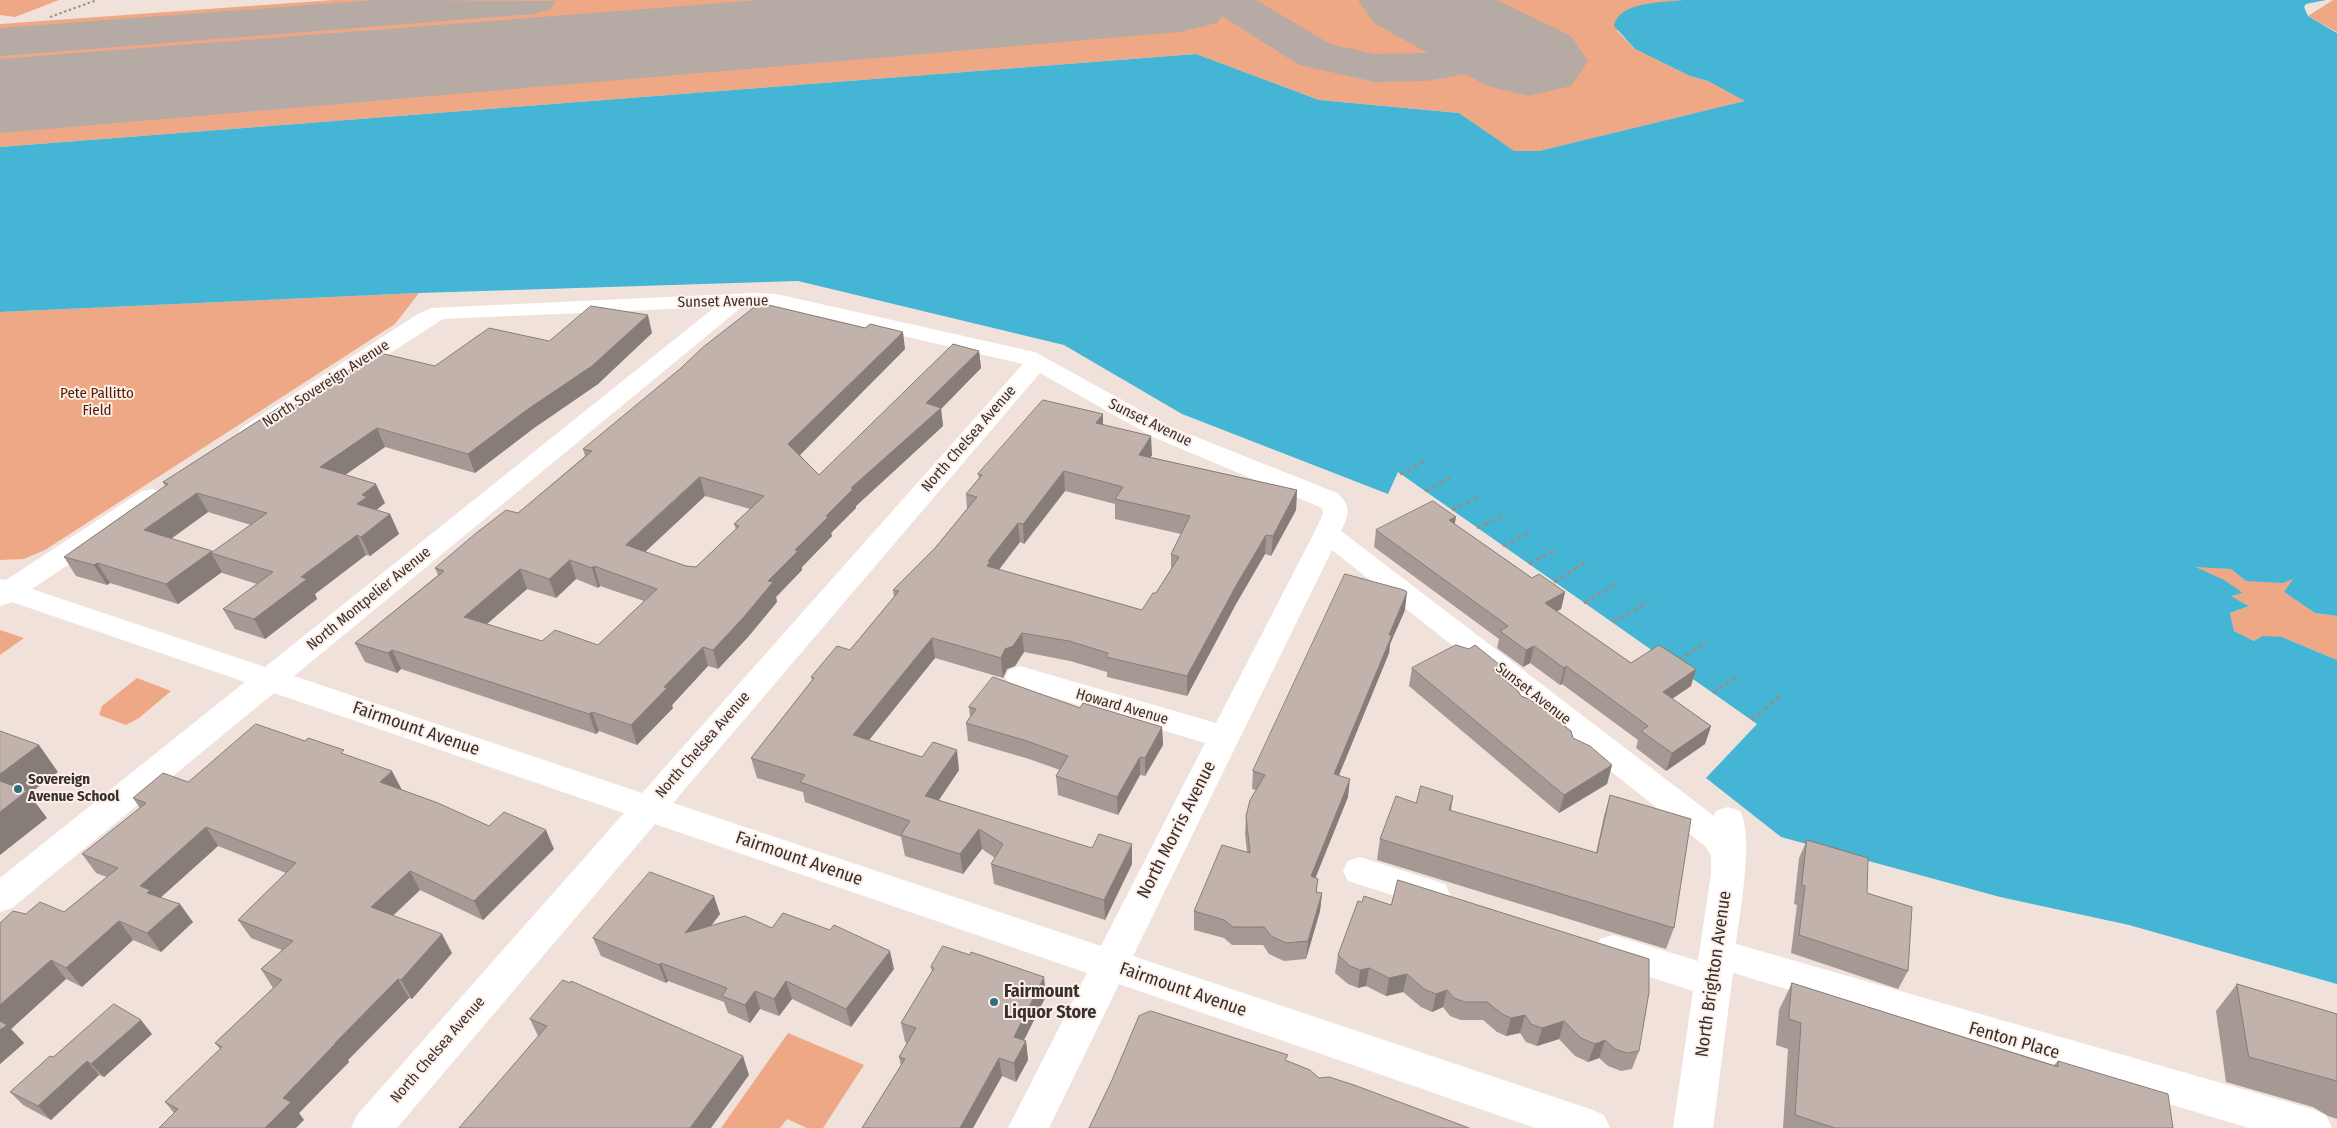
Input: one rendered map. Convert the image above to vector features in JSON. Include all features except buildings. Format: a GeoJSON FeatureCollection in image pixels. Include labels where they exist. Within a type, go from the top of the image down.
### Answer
{"type":"FeatureCollection","features":[{"type":"Feature","properties":{"kind":"street","name":"North Montpelier Avenue"},"geometry":{"type":"LineString","coordinates":[[0,898],[737,300]]}},
{"type":"Feature","properties":{"kind":"street","name":"Sunset Avenue"},"geometry":{"type":"LineString","coordinates":[[426,319],[447,312],[776,300],[1015,353],[1037,362],[1162,432],[1328,499],[1335,505],[1336,514],[1327,533],[1717,837],[1728,837]]}},
{"type":"Feature","properties":{"kind":"street","name":"North Sovereign Avenue"},"geometry":{"type":"LineString","coordinates":[[228,447],[426,319]]}},
{"type":"Feature","properties":{"kind":"street","name":"North Chelsea Avenue"},"geometry":{"type":"LineString","coordinates":[[371,1128],[1037,362]]}},
{"type":"Feature","properties":{"kind":"street"},"geometry":{"type":"LineString","coordinates":[[3,592],[170,485]]}},
{"type":"Feature","properties":{"kind":"street","name":"North Morris Avenue"},"geometry":{"type":"LineString","coordinates":[[1028,1128],[1327,533]]}},
{"type":"Feature","properties":{"kind":"street","name":"Fairmount Avenue"},"geometry":{"type":"LineString","coordinates":[[3,592],[649,808],[1590,1128]]}},
{"type":"Feature","properties":{"kind":"street","name":"Howard Avenue"},"geometry":{"type":"LineString","coordinates":[[1020,677],[1224,736]]}},
{"type":"Feature","properties":{"kind":"street","name":"North Brighton Avenue"},"geometry":{"type":"LineString","coordinates":[[1693,1128],[1728,874],[1728,837]]}},
{"type":"Feature","properties":{"kind":"street"},"geometry":{"type":"LineString","coordinates":[[1360,871],[1464,904]]}},
{"type":"Feature","properties":{"kind":"street","name":"Fenton Place"},"geometry":{"type":"LineString","coordinates":[[1579,939],[1714,967],[2312,1128]]}},
{"type":"Feature","properties":{"kind":"path"},"geometry":{"type":"LineString","coordinates":[[50,17],[96,0]]}},
{"type":"Feature","properties":{"kind":"path"},"geometry":{"type":"LineString","coordinates":[[1400,474],[1424,462]]}},
{"type":"Feature","properties":{"kind":"path"},"geometry":{"type":"LineString","coordinates":[[1425,492],[1452,477]]}},
{"type":"Feature","properties":{"kind":"path"},"geometry":{"type":"LineString","coordinates":[[1452,510],[1480,496]]}},
{"type":"Feature","properties":{"kind":"path"},"geometry":{"type":"LineString","coordinates":[[1477,528],[1507,514]]}},
{"type":"Feature","properties":{"kind":"path"},"geometry":{"type":"LineString","coordinates":[[1503,546],[1531,531]]}},
{"type":"Feature","properties":{"kind":"path"},"geometry":{"type":"LineString","coordinates":[[1529,564],[1557,549]]}},
{"type":"Feature","properties":{"kind":"path"},"geometry":{"type":"LineString","coordinates":[[1554,582],[1587,561]]}},
{"type":"Feature","properties":{"kind":"path"},"geometry":{"type":"LineString","coordinates":[[1584,603],[1617,583]]}},
{"type":"Feature","properties":{"kind":"path"},"geometry":{"type":"LineString","coordinates":[[1612,622],[1649,602]]}},
{"type":"Feature","properties":{"kind":"path"},"geometry":{"type":"LineString","coordinates":[[1672,664],[1707,642]]}},
{"type":"Feature","properties":{"kind":"path"},"geometry":{"type":"LineString","coordinates":[[1713,693],[1737,676]]}},
{"type":"Feature","properties":{"kind":"path"},"geometry":{"type":"LineString","coordinates":[[1752,720],[1780,696]]}},
{"type":"Feature","properties":{"kind":"green space"},"geometry":{"type":"Polygon","coordinates":[[[0,0],[59,0],[15,17],[0,15],[0,0]]]}},
{"type":"Feature","properties":{"kind":"green space"},"geometry":{"type":"Polygon","coordinates":[[[333,0],[1683,0],[1629,9],[1617,31],[1635,49],[1690,76],[1708,81],[1746,101],[1539,151],[1514,152],[1459,113],[1319,100],[1196,54],[0,147],[0,24],[333,0]]]}},
{"type":"Feature","properties":{"kind":"green space"},"geometry":{"type":"Polygon","coordinates":[[[2333,0],[2337,0],[2337,32],[2308,16],[2333,0]]]}},
{"type":"Feature","properties":{"kind":"green space","name":"Pete Pallitto Field"},"geometry":{"type":"Polygon","coordinates":[[[419,293],[395,324],[45,550],[24,559],[0,560],[0,312],[419,293]]]}},
{"type":"Feature","properties":{"kind":"green space"},"geometry":{"type":"Polygon","coordinates":[[[2195,566],[2231,569],[2246,581],[2294,578],[2284,592],[2315,613],[2337,616],[2337,660],[2282,637],[2254,641],[2234,631],[2230,613],[2249,606],[2231,596],[2243,593],[2195,566]]]}},
{"type":"Feature","properties":{"kind":"green space"},"geometry":{"type":"Polygon","coordinates":[[[0,630],[24,638],[0,655],[0,630]]]}},
{"type":"Feature","properties":{"kind":"green space"},"geometry":{"type":"Polygon","coordinates":[[[137,678],[171,691],[139,718],[126,725],[99,715],[102,706],[137,678]]]}},
{"type":"Feature","properties":{"kind":"green space"},"geometry":{"type":"Polygon","coordinates":[[[788,1033],[864,1065],[823,1128],[807,1128],[787,1119],[780,1128],[721,1128],[788,1033]]]}},
{"type":"Feature","properties":{"kind":"water"},"geometry":{"type":"Polygon","coordinates":[[[1683,0],[2326,0],[2306,4],[2304,7],[2308,16],[2337,33],[2337,616],[2315,613],[2284,592],[2293,579],[2283,583],[2246,581],[2231,569],[2196,567],[2224,580],[2243,593],[2231,596],[2249,606],[2230,613],[2234,631],[2254,641],[2263,636],[2282,637],[2337,660],[2337,984],[2129,925],[2000,897],[1781,837],[1706,778],[1757,724],[1398,472],[1388,494],[1182,414],[1064,345],[798,281],[419,293],[0,312],[0,147],[1196,54],[1319,100],[1459,113],[1514,151],[1539,151],[1745,101],[1708,81],[1690,76],[1635,49],[1614,26],[1624,12],[1632,8],[1653,3],[1683,0]]]}},
{"type":"Feature","properties":{"kind":"taxiway"},"geometry":{"type":"LineString","coordinates":[[1226,0],[1315,55],[1375,68],[1427,67],[1466,61],[1496,43]]}},
{"type":"Feature","properties":{"kind":"taxiway"},"geometry":{"type":"LineString","coordinates":[[0,42],[534,1]]}},
{"type":"Feature","properties":{"kind":"runway"},"geometry":{"type":"LineString","coordinates":[[0,96],[1179,0]]}},
{"type":"Feature","properties":{"kind":"runway"},"geometry":{"type":"LineString","coordinates":[[1412,0],[1529,61]]}},
{"type":"Feature","properties":{"kind":"place","name":"Sovereign Avenue School"},"geometry":{"type":"Point","coordinates":[18,789]}},
{"type":"Feature","properties":{"kind":"place","name":"Fairmount Liquor Store"},"geometry":{"type":"Point","coordinates":[994,1002]}}]}
